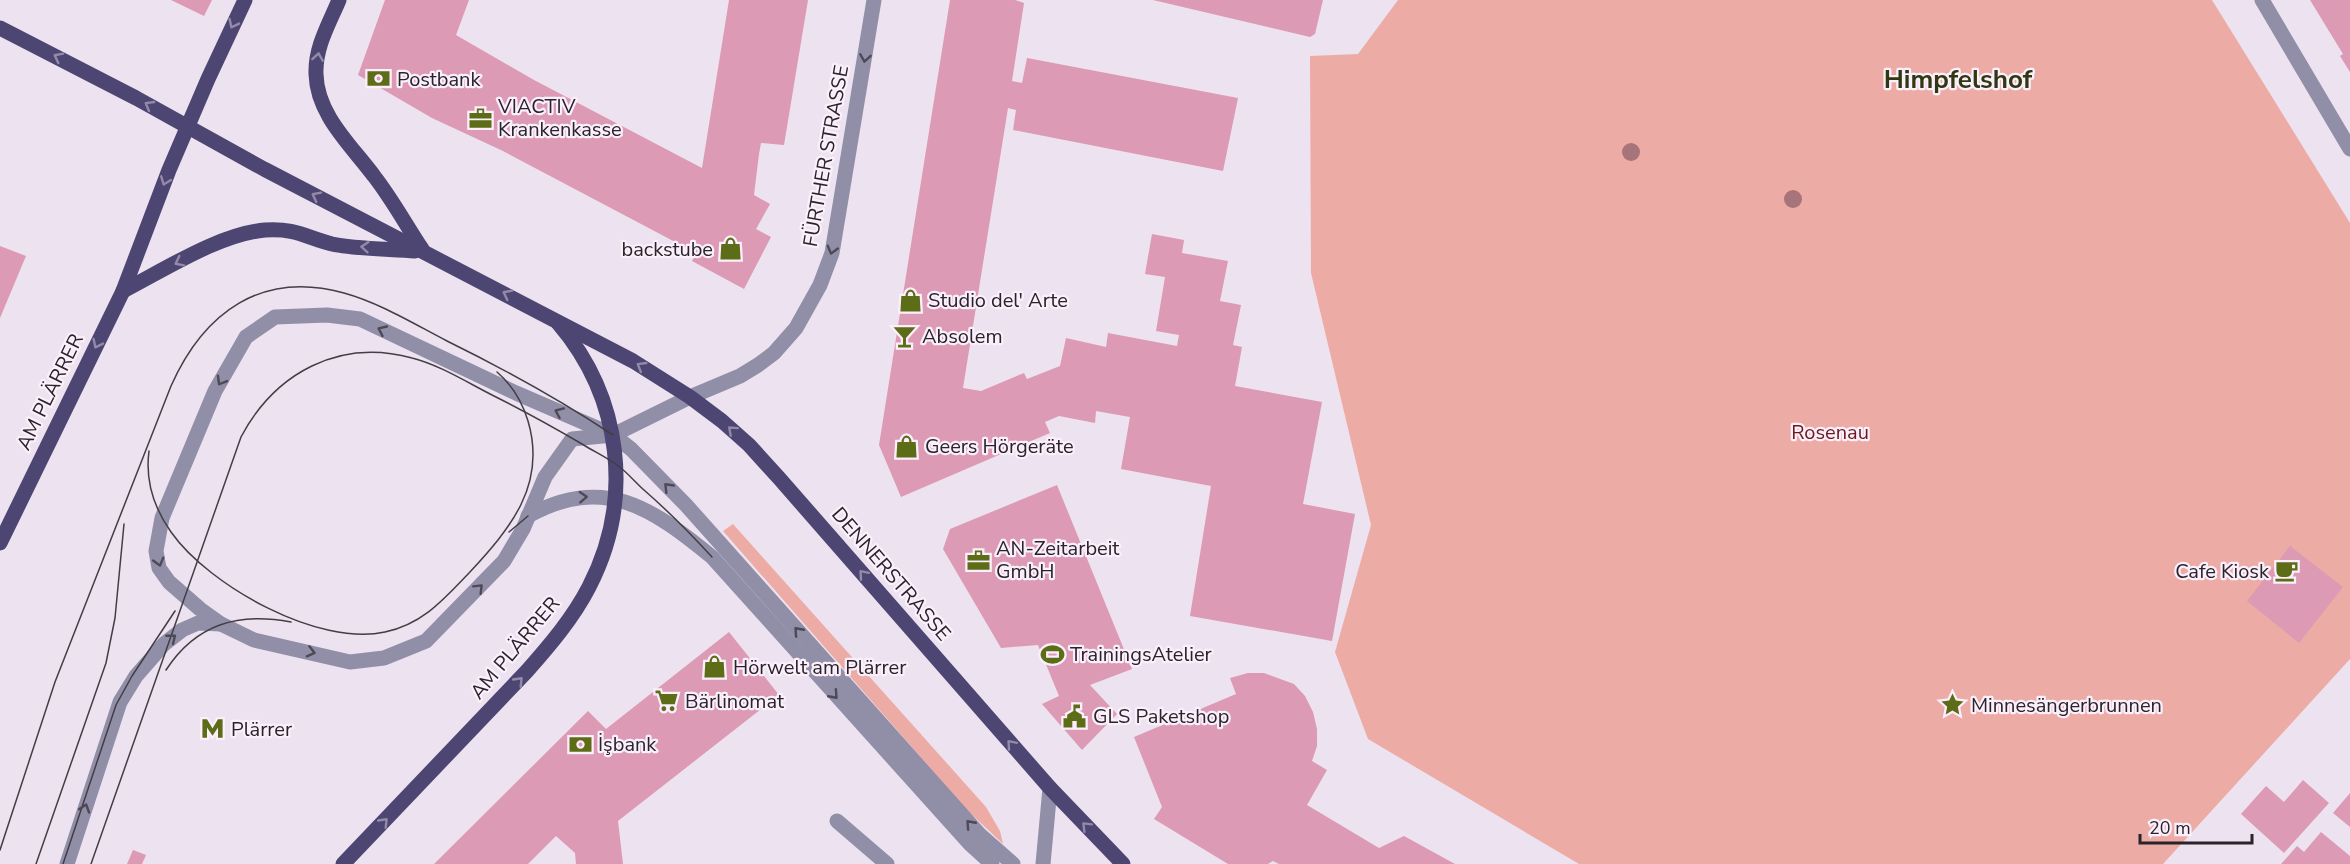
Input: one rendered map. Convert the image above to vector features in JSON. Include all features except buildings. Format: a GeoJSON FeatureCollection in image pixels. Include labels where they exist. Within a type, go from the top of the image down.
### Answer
{"type":"FeatureCollection","features":[{"type":"Feature","properties":{"kind":"main road","name":"AM PLÄRRER"},"geometry":{"type":"LineString","coordinates":[[0,543],[123,291],[188,127],[245,0]]}},
{"type":"Feature","properties":{"kind":"main road","name":"AM PLÄRRER"},"geometry":{"type":"LineString","coordinates":[[339,0],[319,47],[318,90],[327,114],[347,143],[375,176],[424,251]]}},
{"type":"Feature","properties":{"kind":"main road"},"geometry":{"type":"LineString","coordinates":[[0,28],[188,127]]}},
{"type":"Feature","properties":{"kind":"main road","name":"AM PLÄRRER"},"geometry":{"type":"LineString","coordinates":[[188,127],[554,318],[633,361],[690,397]]}},
{"type":"Feature","properties":{"kind":"main road","name":"AM PLÄRRER"},"geometry":{"type":"LineString","coordinates":[[123,291],[214,244],[245,233],[266,230],[297,231],[333,244],[424,251]]}},
{"type":"Feature","properties":{"kind":"main road","name":"AM PLÄRRER"},"geometry":{"type":"LineString","coordinates":[[344,864],[555,639],[581,602],[597,572],[616,500],[617,465],[613,435],[593,378],[573,342],[554,318]]}},
{"type":"Feature","properties":{"kind":"main road","name":"DENNERSTRASSE"},"geometry":{"type":"LineString","coordinates":[[690,397],[722,421],[764,462],[1050,788],[1123,864]]}},
{"type":"Feature","properties":{"kind":"street","name":"FÜRTHER STRASSE"},"geometry":{"type":"LineString","coordinates":[[613,435],[690,397],[740,376],[774,353],[796,328],[820,285],[832,253],[874,0]]}},
{"type":"Feature","properties":{"kind":"street"},"geometry":{"type":"LineString","coordinates":[[2262,0],[2350,149]]}},
{"type":"Feature","properties":{"kind":"street"},"geometry":{"type":"LineString","coordinates":[[613,435],[572,439],[546,477],[504,561],[426,641],[384,658],[350,662],[254,640],[221,624],[169,582],[159,568],[156,551],[162,518],[215,391],[246,337],[275,317],[327,315],[360,319],[613,435],[631,449],[686,505],[980,835],[1013,864]]}},
{"type":"Feature","properties":{"kind":"street"},"geometry":{"type":"LineString","coordinates":[[528,516],[557,502],[586,497],[616,500],[639,507],[666,521],[712,557],[970,844],[992,864]]}},
{"type":"Feature","properties":{"kind":"street"},"geometry":{"type":"LineString","coordinates":[[67,864],[120,702],[136,676],[164,644],[182,630],[198,623],[221,624]]}},
{"type":"Feature","properties":{"kind":"street"},"geometry":{"type":"LineString","coordinates":[[1043,864],[1050,788]]}},
{"type":"Feature","properties":{"kind":"street"},"geometry":{"type":"LineString","coordinates":[[837,820],[887,864]]}},
{"type":"Feature","properties":{"kind":"green space","name":"Rosenau"},"geometry":{"type":"Polygon","coordinates":[[[1398,0],[2212,0],[2350,223],[2350,659],[2163,864],[1579,864],[1368,739],[1335,652],[1371,525],[1311,273],[1310,56],[1358,54],[1398,0]]]}},
{"type":"Feature","properties":{"kind":"green space"},"geometry":{"type":"Polygon","coordinates":[[[733,524],[986,807],[1000,831],[1003,844],[966,809],[723,531],[733,524]]]}},
{"type":"Feature","properties":{"kind":"tram line"},"geometry":{"type":"LineString","coordinates":[[0,850],[55,682],[171,386],[200,337],[219,318],[239,303],[262,293],[287,287],[314,287],[357,297],[397,314],[511,374],[613,435]]}},
{"type":"Feature","properties":{"kind":"tram line"},"geometry":{"type":"LineString","coordinates":[[91,864],[241,437],[255,414],[272,395],[291,379],[312,366],[335,357],[359,353],[385,353],[412,358],[443,370],[538,419],[617,465],[712,557]]}},
{"type":"Feature","properties":{"kind":"tram line"},"geometry":{"type":"LineString","coordinates":[[149,451],[148,473],[152,494],[160,513],[171,532],[211,573],[268,608],[298,621],[329,630],[358,634],[385,632],[422,617],[441,601],[498,540],[521,504],[533,466],[533,444],[520,400],[497,372]]}},
{"type":"Feature","properties":{"kind":"tram line"},"geometry":{"type":"LineString","coordinates":[[509,532],[528,516]]}},
{"type":"Feature","properties":{"kind":"tram line"},"geometry":{"type":"LineString","coordinates":[[36,864],[106,663],[115,618],[124,524]]}},
{"type":"Feature","properties":{"kind":"tram line"},"geometry":{"type":"LineString","coordinates":[[63,864],[116,705],[132,676],[175,611]]}},
{"type":"Feature","properties":{"kind":"tram line"},"geometry":{"type":"LineString","coordinates":[[166,670],[191,642],[220,625],[253,619],[291,622]]}},
{"type":"Feature","properties":{"kind":"place","name":"Postbank"},"geometry":{"type":"Point","coordinates":[379,79]}},
{"type":"Feature","properties":{"kind":"place","name":"VIACTIV Krankenkasse"},"geometry":{"type":"Point","coordinates":[480,118]}},
{"type":"Feature","properties":{"kind":"place","name":"backstube"},"geometry":{"type":"Point","coordinates":[731,249]}},
{"type":"Feature","properties":{"kind":"place","name":"Studio del' Arte"},"geometry":{"type":"Point","coordinates":[910,300]}},
{"type":"Feature","properties":{"kind":"place","name":"Absolem"},"geometry":{"type":"Point","coordinates":[904,336]}},
{"type":"Feature","properties":{"kind":"place","name":"Geers Hörgeräte"},"geometry":{"type":"Point","coordinates":[907,446]}},
{"type":"Feature","properties":{"kind":"place","name":"AN-Zeitarbeit GmbH"},"geometry":{"type":"Point","coordinates":[978,560]}},
{"type":"Feature","properties":{"kind":"place","name":"Cafe Kiosk"},"geometry":{"type":"Point","coordinates":[2287,571]}},
{"type":"Feature","properties":{"kind":"place","name":"TrainingsAtelier"},"geometry":{"type":"Point","coordinates":[1052,654]}},
{"type":"Feature","properties":{"kind":"place","name":"Hörwelt am Plärrer"},"geometry":{"type":"Point","coordinates":[715,667]}},
{"type":"Feature","properties":{"kind":"place","name":"Bärlinomat"},"geometry":{"type":"Point","coordinates":[667,701]}},
{"type":"Feature","properties":{"kind":"place","name":"Minnesängerbrunnen"},"geometry":{"type":"Point","coordinates":[1953,705]}},
{"type":"Feature","properties":{"kind":"place","name":"GLS Paketshop"},"geometry":{"type":"Point","coordinates":[1075,716]}},
{"type":"Feature","properties":{"kind":"place","name":"Plärrer"},"geometry":{"type":"Point","coordinates":[213,729]}},
{"type":"Feature","properties":{"kind":"place","name":"İşbank"},"geometry":{"type":"Point","coordinates":[580,744]}},
{"type":"Feature","properties":{"kind":"district","name":"Himpfelshof"},"geometry":{"type":"Point","coordinates":[1958,79]}}]}
